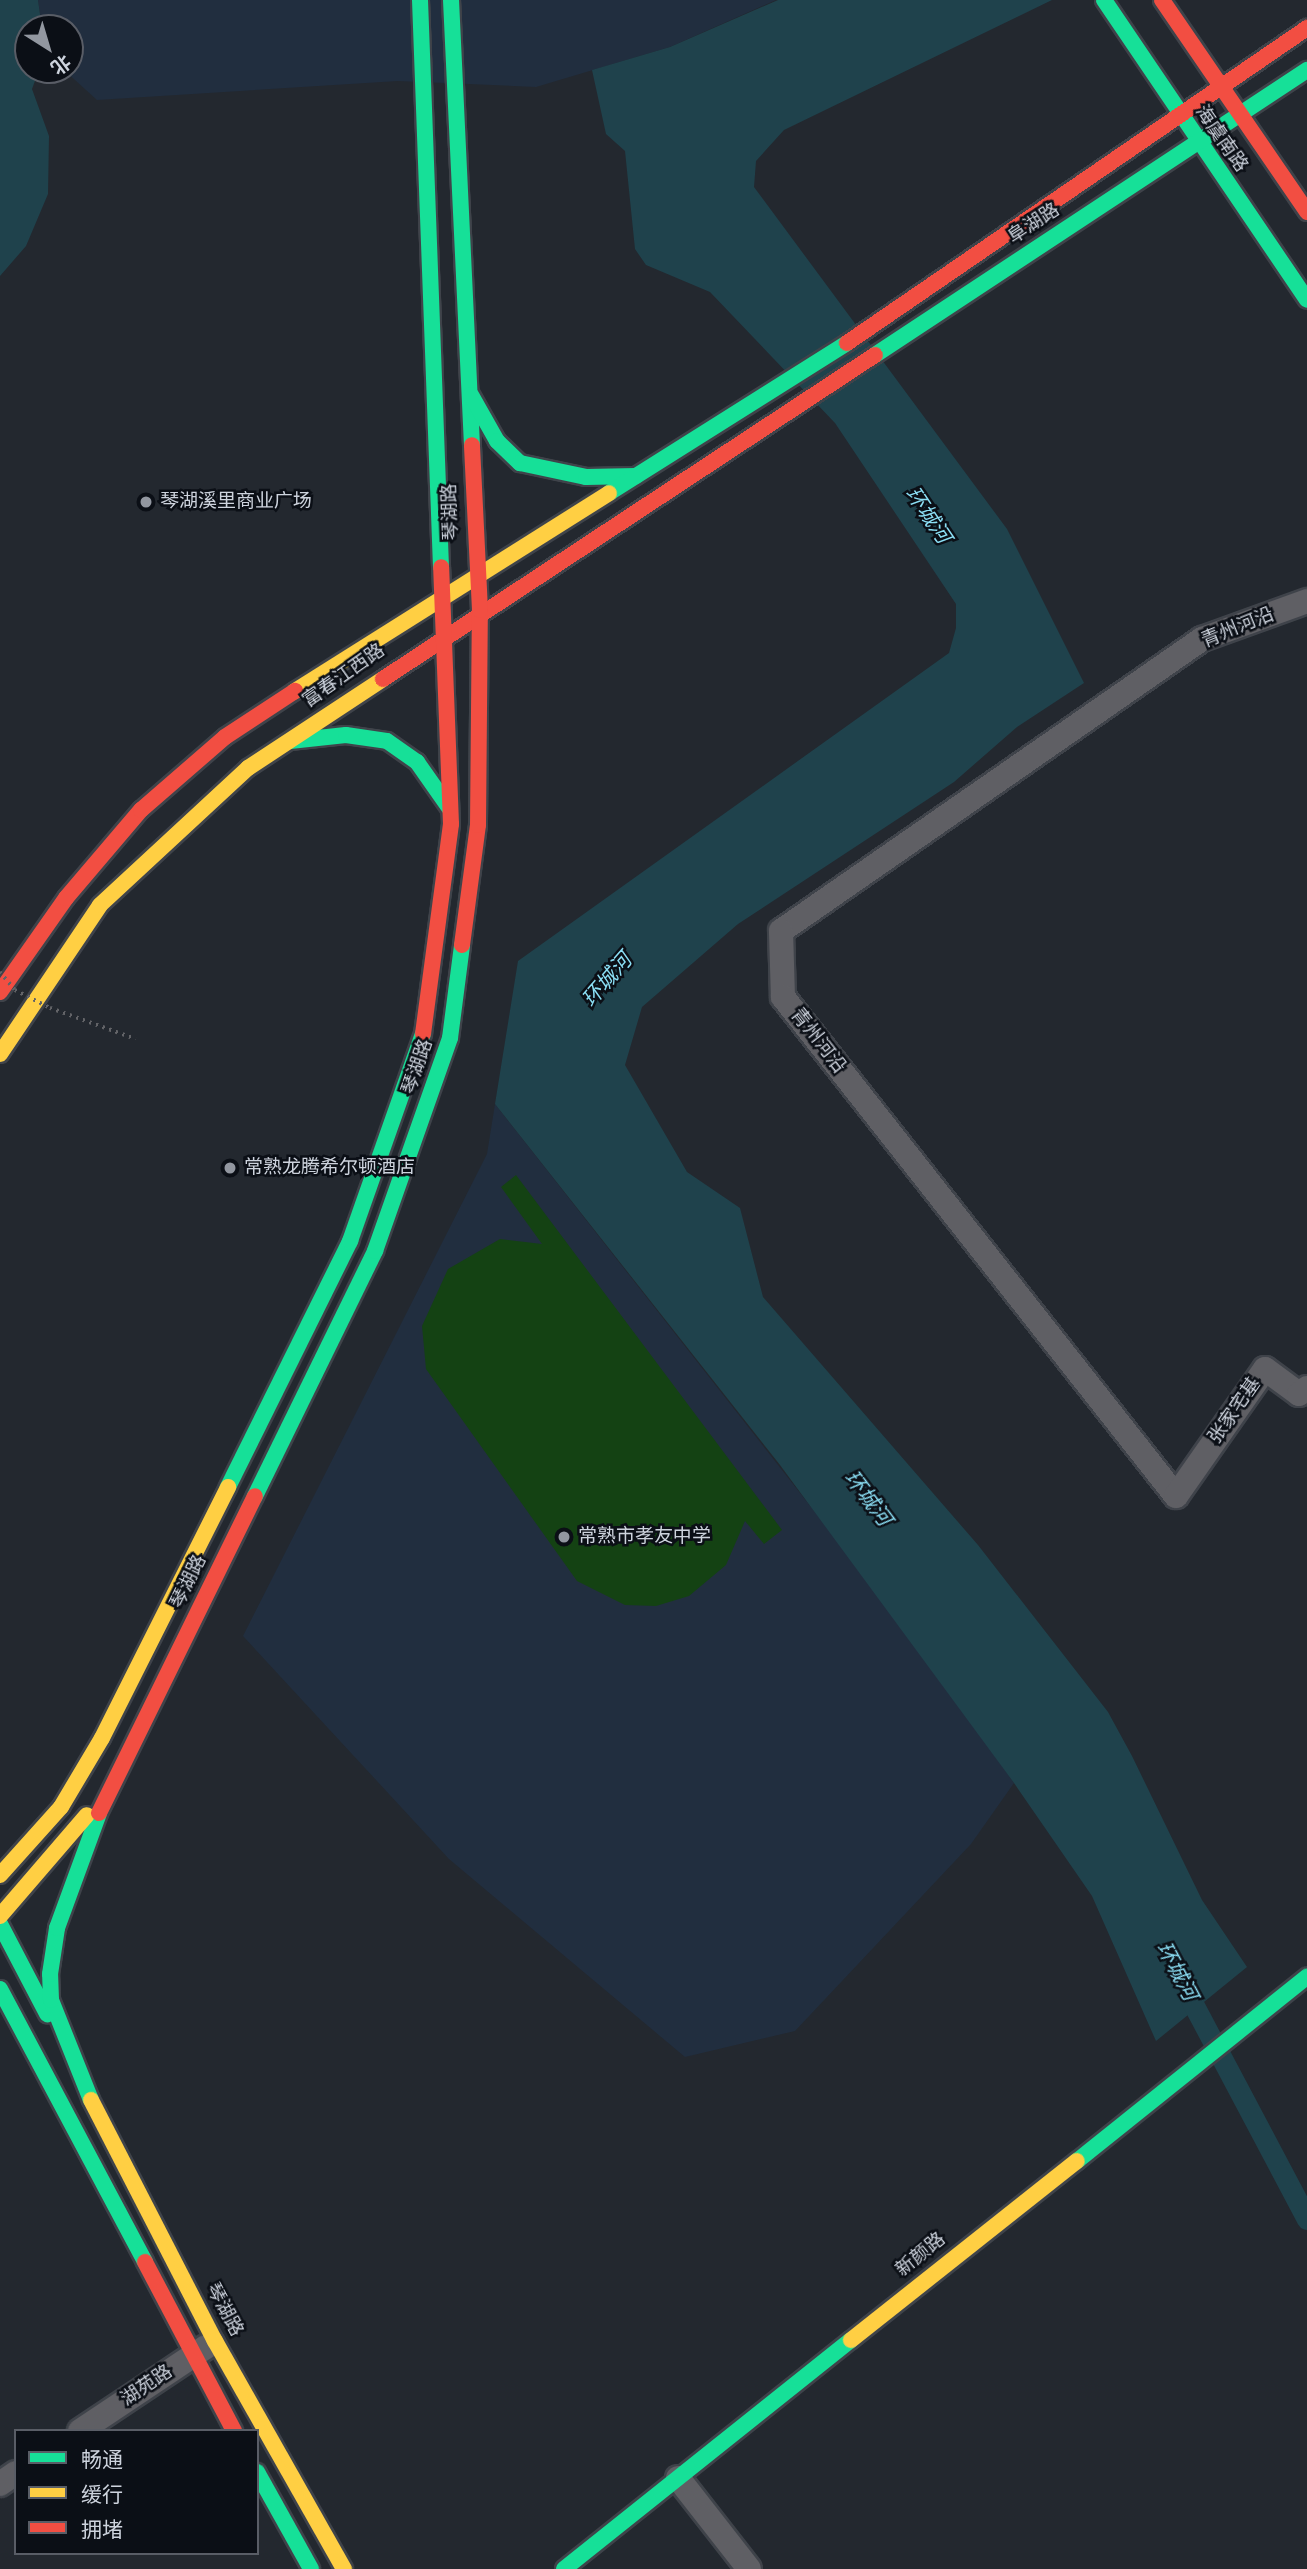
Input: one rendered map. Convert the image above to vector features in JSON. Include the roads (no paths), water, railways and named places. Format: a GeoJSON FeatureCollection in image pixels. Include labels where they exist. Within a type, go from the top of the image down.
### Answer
{"type":"FeatureCollection","features":[{"type":"Feature","properties":{"kind":"main road","name":"琴湖路"},"geometry":{"type":"LineString","coordinates":[[0,1875],[61,1807],[102,1738],[350,1241],[424,1032],[451,810],[420,0]]}},
{"type":"Feature","properties":{"kind":"main road","name":"琴湖路"},"geometry":{"type":"LineString","coordinates":[[74,2066],[51,2000],[57,1928],[89,1834],[375,1251],[450,1038],[478,825],[480,610],[474,573],[452,0]]}},
{"type":"Feature","properties":{"kind":"main road","name":"海虞南路"},"geometry":{"type":"LineString","coordinates":[[1162,0],[1242,113],[1307,212]]}},
{"type":"Feature","properties":{"kind":"main road","name":"海虞南路"},"geometry":{"type":"LineString","coordinates":[[1107,4],[1180,116],[1307,300]]}},
{"type":"Feature","properties":{"kind":"main road","name":"阜湖路"},"geometry":{"type":"LineString","coordinates":[[788,383],[1180,116],[1221,84],[1307,28]]}},
{"type":"Feature","properties":{"kind":"main road","name":"阜湖路"},"geometry":{"type":"LineString","coordinates":[[787,417],[897,340],[1307,70]]}},
{"type":"Feature","properties":{"kind":"main road","name":"富春江西路"},"geometry":{"type":"LineString","coordinates":[[0,992],[66,898],[141,810],[225,737],[474,573],[788,383]]}},
{"type":"Feature","properties":{"kind":"main road"},"geometry":{"type":"LineString","coordinates":[[468,389],[496,441],[520,463],[586,477],[639,475]]}},
{"type":"Feature","properties":{"kind":"main road","name":"富春江西路"},"geometry":{"type":"LineString","coordinates":[[0,1054],[100,905],[216,795],[287,741],[446,631],[787,417]]}},
{"type":"Feature","properties":{"kind":"main road"},"geometry":{"type":"LineString","coordinates":[[287,741],[346,734],[387,741],[417,762],[451,810]]}},
{"type":"Feature","properties":{"kind":"main road"},"geometry":{"type":"LineString","coordinates":[[0,1916],[92,1808],[139,1731]]}},
{"type":"Feature","properties":{"kind":"main road","name":"琴湖路"},"geometry":{"type":"LineString","coordinates":[[0,1924],[215,2341],[344,2569]]}},
{"type":"Feature","properties":{"kind":"main road","name":"新颜路"},"geometry":{"type":"LineString","coordinates":[[564,2569],[1118,2123],[1307,1977]]}},
{"type":"Feature","properties":{"kind":"main road"},"geometry":{"type":"LineString","coordinates":[[0,1989],[233,2429]]}},
{"type":"Feature","properties":{"kind":"main road"},"geometry":{"type":"LineString","coordinates":[[259,2476],[311,2569]]}},
{"type":"Feature","properties":{"kind":"street","name":"青州河沿"},"geometry":{"type":"LineString","coordinates":[[1176,1496],[783,997],[781,931],[1202,639],[1307,601]]}},
{"type":"Feature","properties":{"kind":"street","name":"张家宅基"},"geometry":{"type":"LineString","coordinates":[[1176,1496],[1265,1369],[1299,1394],[1307,1388]]}},
{"type":"Feature","properties":{"kind":"street","name":"湖苑路"},"geometry":{"type":"LineString","coordinates":[[83,2429],[215,2341]]}},
{"type":"Feature","properties":{"kind":"street"},"geometry":{"type":"LineString","coordinates":[[677,2478],[749,2569]]}},
{"type":"Feature","properties":{"kind":"water"},"geometry":{"type":"Polygon","coordinates":[[[0,0],[38,0],[40,14],[14,14],[14,84],[34,84],[32,89],[49,136],[48,194],[26,246],[0,276],[0,0]]]}},
{"type":"Feature","properties":{"kind":"water"},"geometry":{"type":"Polygon","coordinates":[[[778,0],[1052,0],[784,130],[756,161],[754,187],[1007,529],[1084,683],[1017,727],[954,782],[738,924],[642,1007],[625,1065],[687,1172],[740,1208],[763,1297],[978,1545],[1108,1712],[1202,1900],[1247,1967],[1156,2041],[1092,1896],[1014,1783],[780,1465],[495,1104],[518,961],[949,653],[956,628],[956,604],[835,423],[710,292],[646,265],[635,249],[625,151],[606,134],[592,70],[670,47],[778,0]]]}},
{"type":"Feature","properties":{"kind":"waterway","name":"环城河"},"geometry":{"type":"LineString","coordinates":[[1182,1983],[1307,2219]]}},
{"type":"Feature","properties":{"kind":"place","name":"琴湖溪里商业广场"},"geometry":{"type":"Point","coordinates":[146,502]}},
{"type":"Feature","properties":{"kind":"place","name":"常熟龙腾希尔顿酒店"},"geometry":{"type":"Point","coordinates":[230,1168]}},
{"type":"Feature","properties":{"kind":"place","name":"常熟市孝友中学"},"geometry":{"type":"Point","coordinates":[564,1537]}}]}
